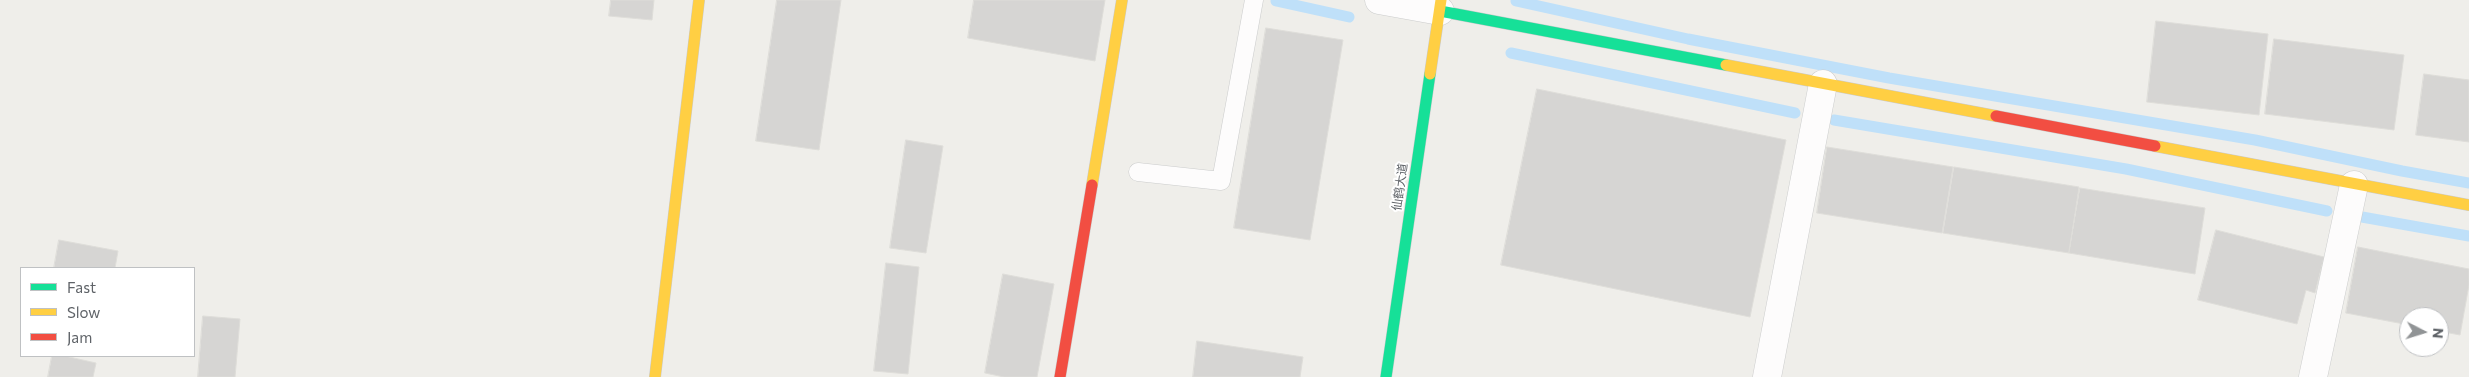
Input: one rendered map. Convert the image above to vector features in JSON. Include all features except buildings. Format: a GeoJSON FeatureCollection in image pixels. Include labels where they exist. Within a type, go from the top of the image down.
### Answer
{"type":"FeatureCollection","features":[{"type":"Feature","properties":{"kind":"street"},"geometry":{"type":"LineString","coordinates":[[655,377],[699,0]]}},
{"type":"Feature","properties":{"kind":"street"},"geometry":{"type":"LineString","coordinates":[[1060,377],[1122,0]]}},
{"type":"Feature","properties":{"kind":"street"},"geometry":{"type":"LineString","coordinates":[[1379,0],[1441,6],[1823,84],[2354,185],[2469,205]]}},
{"type":"Feature","properties":{"kind":"street","name":"仙鹤大道"},"geometry":{"type":"LineString","coordinates":[[1386,377],[1441,6]]}},
{"type":"Feature","properties":{"kind":"street"},"geometry":{"type":"LineString","coordinates":[[1767,377],[1823,84]]}},
{"type":"Feature","properties":{"kind":"street"},"geometry":{"type":"LineString","coordinates":[[2313,377],[2354,185]]}},
{"type":"Feature","properties":{"kind":"lane"},"geometry":{"type":"LineString","coordinates":[[1138,172],[1221,181],[1254,0]]}},
{"type":"Feature","properties":{"kind":"waterway"},"geometry":{"type":"LineString","coordinates":[[1276,1],[1349,17]]}},
{"type":"Feature","properties":{"kind":"waterway"},"geometry":{"type":"LineString","coordinates":[[1516,1],[1688,39],[1889,78],[2255,140],[2469,183]]}},
{"type":"Feature","properties":{"kind":"waterway"},"geometry":{"type":"LineString","coordinates":[[1511,53],[1795,113]]}},
{"type":"Feature","properties":{"kind":"waterway"},"geometry":{"type":"LineString","coordinates":[[1834,120],[2126,169],[2327,211]]}},
{"type":"Feature","properties":{"kind":"waterway"},"geometry":{"type":"LineString","coordinates":[[2362,217],[2469,236]]}},
{"type":"Feature","properties":{"kind":"traffic: fast"},"geometry":{"type":"LineString","coordinates":[[1440,11],[1726,65]]}},
{"type":"Feature","properties":{"kind":"traffic: fast"},"geometry":{"type":"LineString","coordinates":[[1386,377],[1430,74]]}},
{"type":"Feature","properties":{"kind":"traffic: slow"},"geometry":{"type":"LineString","coordinates":[[655,377],[699,0]]}},
{"type":"Feature","properties":{"kind":"traffic: slow"},"geometry":{"type":"LineString","coordinates":[[1092,185],[1122,0]]}},
{"type":"Feature","properties":{"kind":"traffic: slow"},"geometry":{"type":"LineString","coordinates":[[1430,74],[1441,0]]}},
{"type":"Feature","properties":{"kind":"traffic: slow"},"geometry":{"type":"LineString","coordinates":[[1726,65],[1996,116]]}},
{"type":"Feature","properties":{"kind":"traffic: slow"},"geometry":{"type":"LineString","coordinates":[[2155,146],[2469,205]]}},
{"type":"Feature","properties":{"kind":"traffic: jam"},"geometry":{"type":"LineString","coordinates":[[1996,116],[2155,146]]}},
{"type":"Feature","properties":{"kind":"traffic: jam"},"geometry":{"type":"LineString","coordinates":[[1060,377],[1092,185]]}}]}
